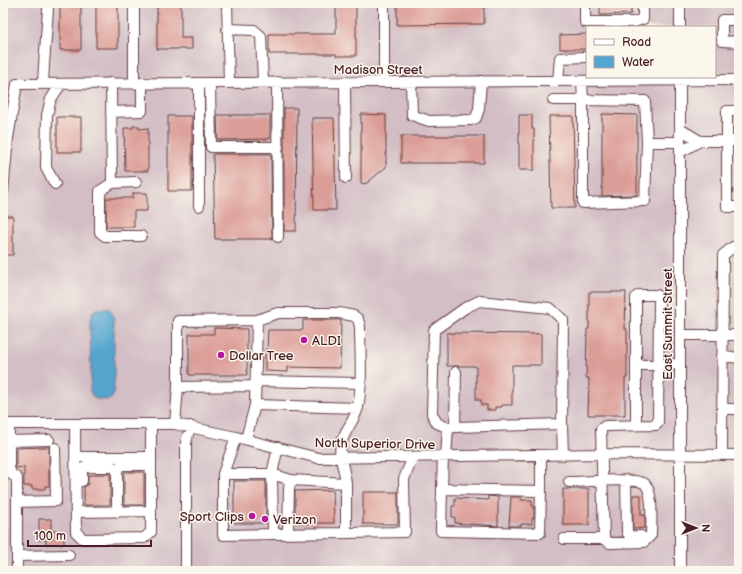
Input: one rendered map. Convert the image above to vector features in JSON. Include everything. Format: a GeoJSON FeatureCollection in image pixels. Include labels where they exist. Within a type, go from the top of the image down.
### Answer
{"type":"FeatureCollection","features":[{"type":"Feature","properties":{"kind":"street"},"geometry":{"type":"LineString","coordinates":[[111,112],[142,111],[138,83],[134,3]]}},
{"type":"Feature","properties":{"kind":"street"},"geometry":{"type":"LineString","coordinates":[[227,3],[229,82]]}},
{"type":"Feature","properties":{"kind":"street"},"geometry":{"type":"LineString","coordinates":[[384,3],[384,82]]}},
{"type":"Feature","properties":{"kind":"street"},"geometry":{"type":"LineString","coordinates":[[585,3],[585,22],[634,22],[643,18],[643,3]]}},
{"type":"Feature","properties":{"kind":"street"},"geometry":{"type":"LineString","coordinates":[[680,3],[680,26]]}},
{"type":"Feature","properties":{"kind":"street"},"geometry":{"type":"LineString","coordinates":[[43,84],[48,9]]}},
{"type":"Feature","properties":{"kind":"street"},"geometry":{"type":"LineString","coordinates":[[739,20],[722,20],[722,42],[739,42]]}},
{"type":"Feature","properties":{"kind":"street"},"geometry":{"type":"LineString","coordinates":[[227,30],[254,30],[261,36],[263,82]]}},
{"type":"Feature","properties":{"kind":"street"},"geometry":{"type":"LineString","coordinates":[[558,81],[560,58],[586,57]]}},
{"type":"Feature","properties":{"kind":"street","name":"Madison Street"},"geometry":{"type":"LineString","coordinates":[[3,192],[8,138],[17,84],[582,81],[598,79],[739,80]]}},
{"type":"Feature","properties":{"kind":"street","name":"East Summit Street"},"geometry":{"type":"LineString","coordinates":[[680,79],[680,571]]}},
{"type":"Feature","properties":{"kind":"street"},"geometry":{"type":"LineString","coordinates":[[411,82],[412,116],[429,121],[471,120],[476,118],[480,104],[481,81]]}},
{"type":"Feature","properties":{"kind":"street"},"geometry":{"type":"LineString","coordinates":[[553,100],[582,100],[644,101],[647,142],[645,201],[583,203],[582,100],[582,81]]}},
{"type":"Feature","properties":{"kind":"street"},"geometry":{"type":"LineString","coordinates":[[210,82],[210,147],[278,147]]}},
{"type":"Feature","properties":{"kind":"street"},"geometry":{"type":"LineString","coordinates":[[277,82],[278,237]]}},
{"type":"Feature","properties":{"kind":"street"},"geometry":{"type":"LineString","coordinates":[[345,82],[346,178]]}},
{"type":"Feature","properties":{"kind":"street"},"geometry":{"type":"LineString","coordinates":[[111,83],[112,183]]}},
{"type":"Feature","properties":{"kind":"street"},"geometry":{"type":"LineString","coordinates":[[198,206],[199,83]]}},
{"type":"Feature","properties":{"kind":"street"},"geometry":{"type":"LineString","coordinates":[[55,184],[46,168],[47,115],[51,99],[61,84]]}},
{"type":"Feature","properties":{"kind":"street"},"geometry":{"type":"LineString","coordinates":[[739,111],[727,111],[727,207],[739,207]]}},
{"type":"Feature","properties":{"kind":"street"},"geometry":{"type":"LineString","coordinates":[[680,129],[700,141]]}},
{"type":"Feature","properties":{"kind":"street"},"geometry":{"type":"LineString","coordinates":[[680,152],[700,141],[739,141]]}},
{"type":"Feature","properties":{"kind":"street"},"geometry":{"type":"LineString","coordinates":[[647,142],[680,142]]}},
{"type":"Feature","properties":{"kind":"street"},"geometry":{"type":"LineString","coordinates":[[136,182],[112,183],[100,191],[100,232],[105,236],[141,236]]}},
{"type":"Feature","properties":{"kind":"street"},"geometry":{"type":"LineString","coordinates":[[722,455],[723,255],[733,247],[739,248]]}},
{"type":"Feature","properties":{"kind":"street"},"geometry":{"type":"LineString","coordinates":[[604,539],[601,429],[605,426],[636,424],[656,425],[658,423],[659,299],[657,295],[639,295],[636,297],[636,424]]}},
{"type":"Feature","properties":{"kind":"street"},"geometry":{"type":"LineString","coordinates":[[562,424],[451,427],[437,423],[432,414],[434,330],[465,308],[479,301],[550,308],[563,320],[563,454]]}},
{"type":"Feature","properties":{"kind":"street"},"geometry":{"type":"LineString","coordinates":[[175,424],[178,387],[178,321],[257,320],[278,313],[340,313],[354,316],[358,319],[360,327],[360,383],[358,408],[341,443],[340,458],[345,472],[346,483],[346,533]]}},
{"type":"Feature","properties":{"kind":"street"},"geometry":{"type":"LineString","coordinates":[[246,439],[255,406],[257,320]]}},
{"type":"Feature","properties":{"kind":"street"},"geometry":{"type":"LineString","coordinates":[[680,335],[739,336]]}},
{"type":"Feature","properties":{"kind":"street"},"geometry":{"type":"LineString","coordinates":[[722,356],[739,358]]}},
{"type":"Feature","properties":{"kind":"street"},"geometry":{"type":"LineString","coordinates":[[636,365],[680,364]]}},
{"type":"Feature","properties":{"kind":"street"},"geometry":{"type":"LineString","coordinates":[[456,372],[451,427],[444,457],[441,532],[540,533],[541,455]]}},
{"type":"Feature","properties":{"kind":"street"},"geometry":{"type":"LineString","coordinates":[[178,387],[256,384],[360,383]]}},
{"type":"Feature","properties":{"kind":"street"},"geometry":{"type":"LineString","coordinates":[[255,406],[358,408]]}},
{"type":"Feature","properties":{"kind":"street"},"geometry":{"type":"LineString","coordinates":[[722,409],[739,409]]}},
{"type":"Feature","properties":{"kind":"street"},"geometry":{"type":"LineString","coordinates":[[6,424],[8,467],[11,474],[17,478],[17,571]]}},
{"type":"Feature","properties":{"kind":"street","name":"North Superior Drive"},"geometry":{"type":"LineString","coordinates":[[6,424],[175,424],[246,439],[318,458],[563,454],[739,455]]}},
{"type":"Feature","properties":{"kind":"street"},"geometry":{"type":"LineString","coordinates":[[75,424],[75,457],[79,512]]}},
{"type":"Feature","properties":{"kind":"street"},"geometry":{"type":"LineString","coordinates":[[151,424],[151,461],[151,512],[151,532],[144,538],[83,539],[76,532],[82,469],[85,467],[113,462],[151,461]]}},
{"type":"Feature","properties":{"kind":"street"},"geometry":{"type":"LineString","coordinates":[[186,571],[186,443],[190,426]]}},
{"type":"Feature","properties":{"kind":"street"},"geometry":{"type":"LineString","coordinates":[[236,437],[223,474],[223,535],[405,532],[404,479],[413,457]]}},
{"type":"Feature","properties":{"kind":"street"},"geometry":{"type":"LineString","coordinates":[[7,446],[52,444],[56,501],[17,502]]}},
{"type":"Feature","properties":{"kind":"street"},"geometry":{"type":"LineString","coordinates":[[273,534],[272,474],[278,447]]}},
{"type":"Feature","properties":{"kind":"street"},"geometry":{"type":"LineString","coordinates":[[75,457],[113,462]]}},
{"type":"Feature","properties":{"kind":"street"},"geometry":{"type":"LineString","coordinates":[[115,512],[118,466],[151,461]]}},
{"type":"Feature","properties":{"kind":"street"},"geometry":{"type":"LineString","coordinates":[[113,462],[115,512]]}},
{"type":"Feature","properties":{"kind":"street"},"geometry":{"type":"LineString","coordinates":[[223,474],[272,474],[291,480],[346,483]]}},
{"type":"Feature","properties":{"kind":"street"},"geometry":{"type":"LineString","coordinates":[[288,534],[288,488],[291,480]]}},
{"type":"Feature","properties":{"kind":"street"},"geometry":{"type":"LineString","coordinates":[[623,481],[626,532],[628,535],[644,535],[646,531],[646,508],[651,503]]}},
{"type":"Feature","properties":{"kind":"street"},"geometry":{"type":"LineString","coordinates":[[620,542],[623,481]]}},
{"type":"Feature","properties":{"kind":"street"},"geometry":{"type":"LineString","coordinates":[[564,539],[604,539],[610,543],[644,542],[650,535],[651,503],[650,494],[646,485],[639,481],[569,482]]}},
{"type":"Feature","properties":{"kind":"street"},"geometry":{"type":"LineString","coordinates":[[442,490],[541,491]]}},
{"type":"Feature","properties":{"kind":"street"},"geometry":{"type":"LineString","coordinates":[[79,512],[151,512]]}},
{"type":"Feature","properties":{"kind":"street"},"geometry":{"type":"LineString","coordinates":[[17,556],[69,555]]}},
{"type":"Feature","properties":{"kind":"shaded area"},"geometry":{"type":"Polygon","coordinates":[[[3,3],[739,3],[739,571],[3,571],[3,3]]]}},
{"type":"Feature","properties":{"kind":"water"},"geometry":{"type":"Polygon","coordinates":[[[108,308],[114,319],[114,391],[112,398],[108,400],[93,397],[90,391],[90,321],[93,311],[108,308]]]}},
{"type":"Feature","properties":{"kind":"building"},"geometry":{"type":"Polygon","coordinates":[[[60,3],[81,3],[81,50],[60,50],[60,3]]]}},
{"type":"Feature","properties":{"kind":"building"},"geometry":{"type":"Polygon","coordinates":[[[96,3],[118,3],[118,48],[96,48],[96,3]]]}},
{"type":"Feature","properties":{"kind":"building"},"geometry":{"type":"Polygon","coordinates":[[[157,3],[181,3],[181,38],[192,38],[192,49],[157,49],[157,3]]]}},
{"type":"Feature","properties":{"kind":"building"},"geometry":{"type":"Polygon","coordinates":[[[336,3],[356,3],[356,56],[336,56],[336,54],[269,54],[269,34],[336,34],[336,3]]]}},
{"type":"Feature","properties":{"kind":"building"},"geometry":{"type":"Polygon","coordinates":[[[397,3],[484,3],[484,24],[397,25],[397,3]]]}},
{"type":"Feature","properties":{"kind":"building"},"geometry":{"type":"Polygon","coordinates":[[[600,3],[631,3],[631,14],[600,15],[600,3]]]}},
{"type":"Feature","properties":{"kind":"building"},"geometry":{"type":"Polygon","coordinates":[[[586,34],[586,49],[560,49],[560,35],[586,34]]]}},
{"type":"Feature","properties":{"kind":"building"},"geometry":{"type":"Polygon","coordinates":[[[284,108],[297,108],[296,231],[284,231],[284,108]]]}},
{"type":"Feature","properties":{"kind":"building"},"geometry":{"type":"Polygon","coordinates":[[[361,114],[386,115],[386,167],[367,183],[361,184],[361,114]]]}},
{"type":"Feature","properties":{"kind":"building"},"geometry":{"type":"Polygon","coordinates":[[[602,114],[637,115],[637,195],[602,196],[602,114]]]}},
{"type":"Feature","properties":{"kind":"building"},"geometry":{"type":"Polygon","coordinates":[[[217,115],[270,115],[270,139],[218,140],[217,115]]]}},
{"type":"Feature","properties":{"kind":"building"},"geometry":{"type":"Polygon","coordinates":[[[519,115],[532,115],[532,129],[534,129],[534,170],[519,170],[519,115]]]}},
{"type":"Feature","properties":{"kind":"building"},"geometry":{"type":"Polygon","coordinates":[[[168,116],[192,116],[192,191],[168,191],[168,116]]]}},
{"type":"Feature","properties":{"kind":"building"},"geometry":{"type":"Polygon","coordinates":[[[549,116],[573,116],[575,208],[551,208],[549,116]]]}},
{"type":"Feature","properties":{"kind":"building"},"geometry":{"type":"Polygon","coordinates":[[[57,117],[81,117],[81,152],[57,152],[57,117]]]}},
{"type":"Feature","properties":{"kind":"building"},"geometry":{"type":"Polygon","coordinates":[[[312,118],[334,118],[336,210],[314,210],[312,118]]]}},
{"type":"Feature","properties":{"kind":"building"},"geometry":{"type":"Polygon","coordinates":[[[133,126],[139,126],[139,129],[148,128],[148,171],[125,171],[124,128],[133,128],[133,126]]]}},
{"type":"Feature","properties":{"kind":"building"},"geometry":{"type":"Polygon","coordinates":[[[401,136],[484,136],[484,163],[401,163],[401,136]]]}},
{"type":"Feature","properties":{"kind":"building"},"geometry":{"type":"Polygon","coordinates":[[[213,154],[271,154],[272,239],[215,239],[213,154]]]}},
{"type":"Feature","properties":{"kind":"building"},"geometry":{"type":"Polygon","coordinates":[[[133,193],[147,193],[147,211],[134,211],[134,227],[106,227],[106,198],[133,198],[133,193]]]}},
{"type":"Feature","properties":{"kind":"building"},"geometry":{"type":"Polygon","coordinates":[[[4,216],[13,216],[13,255],[4,255],[4,216]]]}},
{"type":"Feature","properties":{"kind":"building"},"geometry":{"type":"Polygon","coordinates":[[[589,292],[626,292],[625,329],[627,329],[627,378],[625,378],[625,415],[588,415],[589,378],[586,378],[587,329],[589,329],[589,292]]]}},
{"type":"Feature","properties":{"kind":"building","name":"ALDI"},"geometry":{"type":"Polygon","coordinates":[[[303,320],[341,320],[340,368],[288,367],[288,372],[265,371],[265,350],[267,350],[268,330],[303,330],[303,320]]]}},
{"type":"Feature","properties":{"kind":"building"},"geometry":{"type":"Polygon","coordinates":[[[214,328],[247,329],[247,375],[189,375],[189,334],[214,334],[214,328]]]}},
{"type":"Feature","properties":{"kind":"building"},"geometry":{"type":"Polygon","coordinates":[[[447,333],[541,334],[541,365],[512,365],[512,405],[502,405],[502,407],[495,407],[495,410],[487,410],[487,405],[481,405],[481,400],[476,400],[476,366],[447,366],[447,333]]]}},
{"type":"Feature","properties":{"kind":"building"},"geometry":{"type":"Polygon","coordinates":[[[49,447],[49,486],[45,486],[45,489],[32,489],[32,486],[24,486],[24,467],[16,468],[16,448],[49,447]]]}},
{"type":"Feature","properties":{"kind":"building"},"geometry":{"type":"Polygon","coordinates":[[[124,472],[144,472],[144,505],[124,505],[124,472]]]}},
{"type":"Feature","properties":{"kind":"building"},"geometry":{"type":"Polygon","coordinates":[[[110,474],[110,505],[84,505],[84,487],[88,484],[88,475],[110,474]]]}},
{"type":"Feature","properties":{"kind":"building"},"geometry":{"type":"Polygon","coordinates":[[[234,481],[266,481],[266,523],[234,523],[234,481]]]}},
{"type":"Feature","properties":{"kind":"building"},"geometry":{"type":"Polygon","coordinates":[[[563,489],[589,489],[589,525],[563,525],[563,489]]]}},
{"type":"Feature","properties":{"kind":"building"},"geometry":{"type":"Polygon","coordinates":[[[333,490],[334,523],[295,523],[295,491],[333,490]]]}},
{"type":"Feature","properties":{"kind":"building"},"geometry":{"type":"Polygon","coordinates":[[[363,492],[398,492],[398,524],[363,524],[363,492]]]}},
{"type":"Feature","properties":{"kind":"building"},"geometry":{"type":"Polygon","coordinates":[[[633,495],[641,495],[641,515],[645,515],[645,528],[633,529],[633,495]]]}},
{"type":"Feature","properties":{"kind":"building"},"geometry":{"type":"Polygon","coordinates":[[[488,496],[498,497],[498,526],[455,523],[455,517],[452,517],[452,506],[455,506],[455,498],[488,500],[488,496]]]}},
{"type":"Feature","properties":{"kind":"building"},"geometry":{"type":"Polygon","coordinates":[[[511,497],[521,497],[521,500],[532,500],[532,506],[534,506],[534,518],[532,518],[532,524],[509,526],[511,497]]]}},
{"type":"Feature","properties":{"kind":"building"},"geometry":{"type":"Polygon","coordinates":[[[39,519],[51,519],[51,531],[64,531],[64,544],[46,544],[46,540],[39,540],[39,519]]]}},
{"type":"Feature","properties":{"kind":"place","name":"ALDI"},"geometry":{"type":"Point","coordinates":[304,340]}},
{"type":"Feature","properties":{"kind":"place","name":"Dollar Tree"},"geometry":{"type":"Point","coordinates":[221,355]}},
{"type":"Feature","properties":{"kind":"place","name":"Sport Clips"},"geometry":{"type":"Point","coordinates":[252,516]}},
{"type":"Feature","properties":{"kind":"place","name":"Verizon"},"geometry":{"type":"Point","coordinates":[265,519]}}]}
